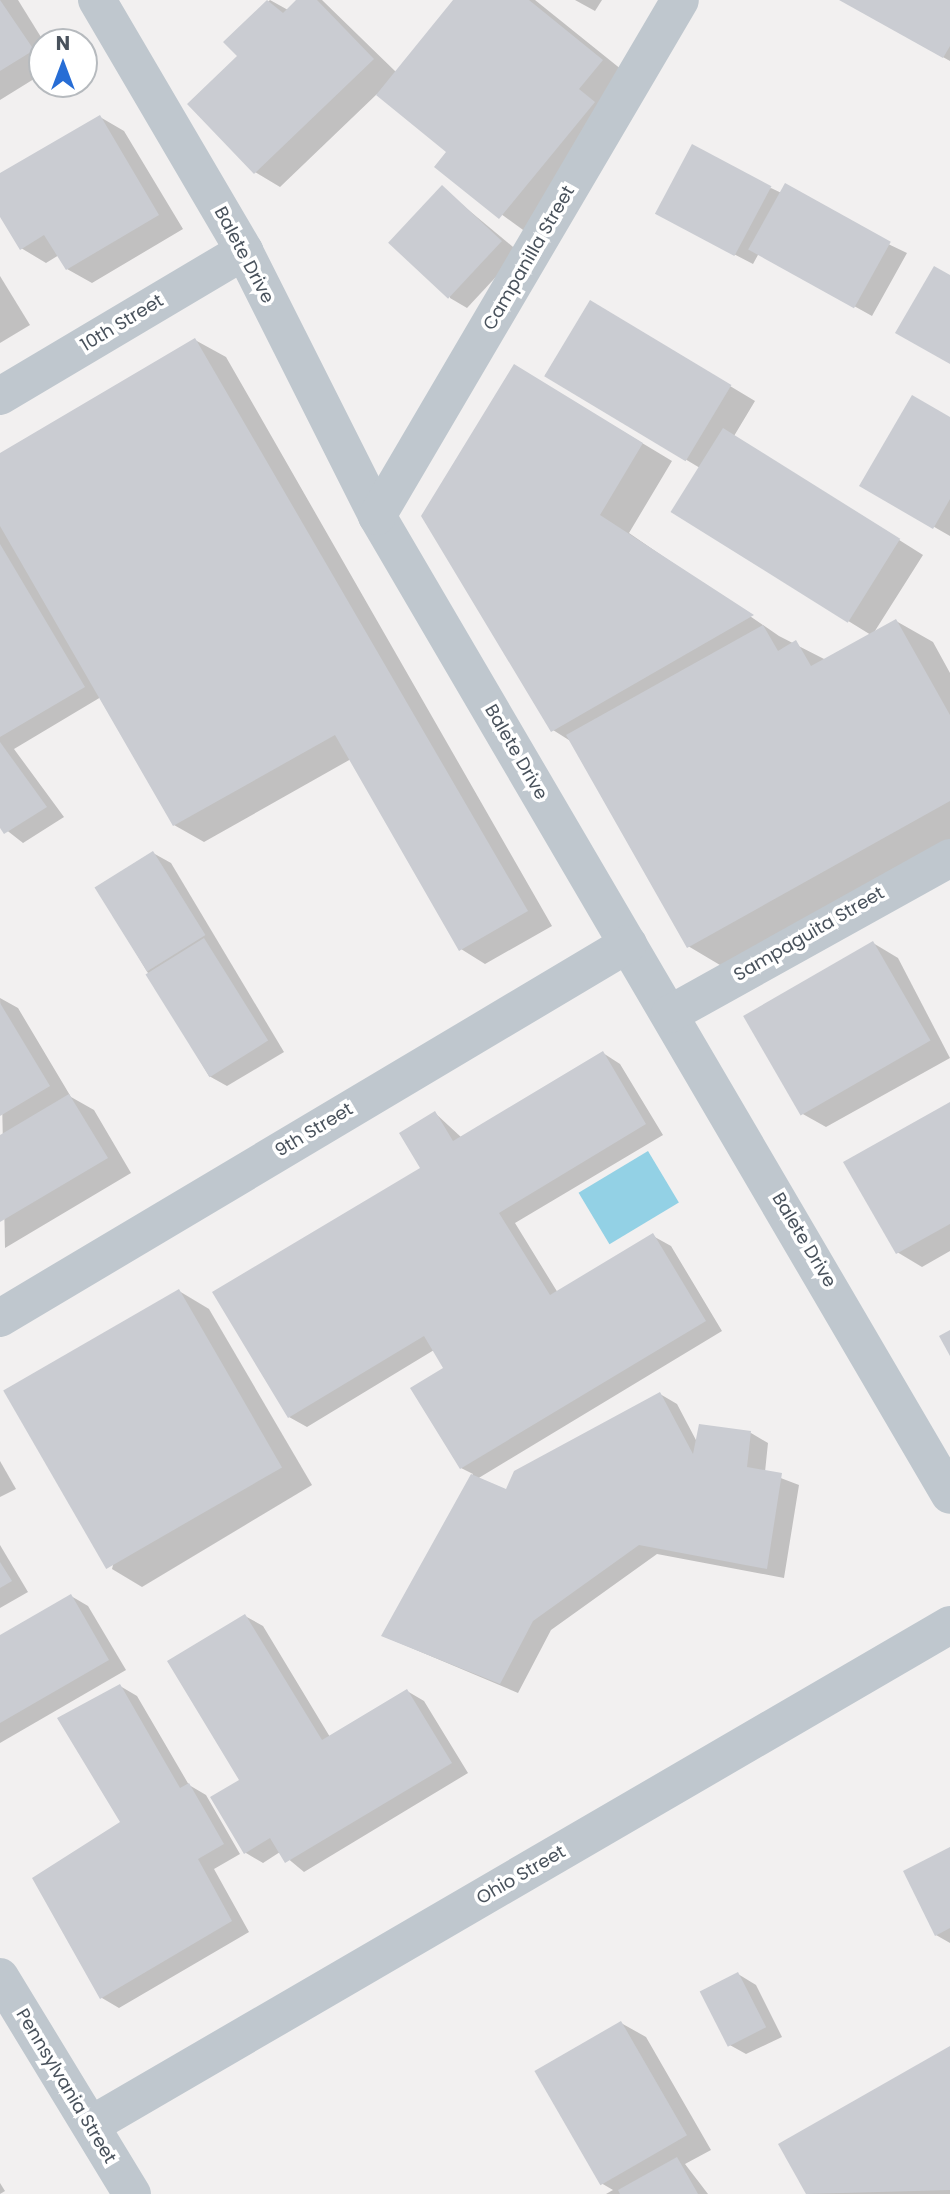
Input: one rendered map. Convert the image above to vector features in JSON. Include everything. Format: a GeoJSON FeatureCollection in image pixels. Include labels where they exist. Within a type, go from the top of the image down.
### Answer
{"type":"FeatureCollection","features":[{"type":"Feature","properties":{"kind":"street","name":"Balete Drive"},"geometry":{"type":"LineString","coordinates":[[97,0],[244,251],[377,516],[950,1495]]}},
{"type":"Feature","properties":{"kind":"street","name":"Campanilla Street"},"geometry":{"type":"LineString","coordinates":[[377,516],[680,0]]}},
{"type":"Feature","properties":{"kind":"street","name":"10th Street"},"geometry":{"type":"LineString","coordinates":[[0,396],[244,251]]}},
{"type":"Feature","properties":{"kind":"street","name":"Sampaguita Street"},"geometry":{"type":"LineString","coordinates":[[670,1014],[950,858]]}},
{"type":"Feature","properties":{"kind":"street","name":"9th Street"},"geometry":{"type":"LineString","coordinates":[[0,1318],[628,944]]}},
{"type":"Feature","properties":{"kind":"street","name":"Ohio Street"},"geometry":{"type":"LineString","coordinates":[[91,2125],[950,1625]]}},
{"type":"Feature","properties":{"kind":"street","name":"Pennsylvania Street"},"geometry":{"type":"LineString","coordinates":[[0,1978],[132,2194]]}},
{"type":"Feature","properties":{"kind":"water"},"geometry":{"type":"Polygon","coordinates":[[[648,1151],[679,1202],[609,1244],[579,1193],[648,1151]]]}},
{"type":"Feature","properties":{"kind":"building"},"geometry":{"type":"Polygon","coordinates":[[[0,0],[28,41],[28,54],[0,71],[0,0]]]}},
{"type":"Feature","properties":{"kind":"building"},"geometry":{"type":"Polygon","coordinates":[[[267,0],[283,13],[296,0],[317,0],[374,59],[254,174],[187,104],[237,56],[223,42],[267,0]]]}},
{"type":"Feature","properties":{"kind":"building"},"geometry":{"type":"Polygon","coordinates":[[[453,0],[529,0],[603,60],[579,89],[595,102],[499,219],[434,167],[446,152],[376,95],[453,0]]]}},
{"type":"Feature","properties":{"kind":"building"},"geometry":{"type":"Polygon","coordinates":[[[839,0],[950,0],[950,46],[943,58],[839,0]]]}},
{"type":"Feature","properties":{"kind":"building"},"geometry":{"type":"Polygon","coordinates":[[[100,115],[159,215],[66,270],[44,235],[20,250],[0,217],[0,173],[100,115]]]}},
{"type":"Feature","properties":{"kind":"building"},"geometry":{"type":"Polygon","coordinates":[[[692,144],[771,186],[734,256],[655,214],[692,144]]]}},
{"type":"Feature","properties":{"kind":"building"},"geometry":{"type":"Polygon","coordinates":[[[785,183],[891,242],[854,308],[748,249],[785,183]]]}},
{"type":"Feature","properties":{"kind":"building"},"geometry":{"type":"Polygon","coordinates":[[[442,185],[502,241],[448,299],[388,243],[442,185]]]}},
{"type":"Feature","properties":{"kind":"building"},"geometry":{"type":"Polygon","coordinates":[[[934,266],[950,275],[950,364],[895,333],[934,266]]]}},
{"type":"Feature","properties":{"kind":"building"},"geometry":{"type":"Polygon","coordinates":[[[590,300],[731,385],[686,461],[544,376],[590,300]]]}},
{"type":"Feature","properties":{"kind":"building"},"geometry":{"type":"Polygon","coordinates":[[[195,338],[528,911],[459,951],[335,735],[173,826],[0,526],[0,453],[195,338]]]}},
{"type":"Feature","properties":{"kind":"building"},"geometry":{"type":"Polygon","coordinates":[[[514,364],[643,443],[600,515],[754,615],[551,732],[421,516],[514,364]]]}},
{"type":"Feature","properties":{"kind":"building"},"geometry":{"type":"Polygon","coordinates":[[[912,395],[950,417],[950,499],[933,529],[859,486],[912,395]]]}},
{"type":"Feature","properties":{"kind":"building"},"geometry":{"type":"Polygon","coordinates":[[[723,428],[900,539],[848,623],[671,512],[723,428]]]}},
{"type":"Feature","properties":{"kind":"building"},"geometry":{"type":"Polygon","coordinates":[[[0,544],[85,687],[0,737],[0,544]]]}},
{"type":"Feature","properties":{"kind":"building"},"geometry":{"type":"Polygon","coordinates":[[[896,619],[950,715],[950,801],[687,948],[566,735],[763,625],[778,651],[796,640],[811,666],[896,619]]]}},
{"type":"Feature","properties":{"kind":"building"},"geometry":{"type":"Polygon","coordinates":[[[0,742],[47,807],[4,834],[0,828],[0,742]]]}},
{"type":"Feature","properties":{"kind":"building"},"geometry":{"type":"Polygon","coordinates":[[[153,851],[205,935],[147,972],[94,888],[153,851]]]}},
{"type":"Feature","properties":{"kind":"building"},"geometry":{"type":"Polygon","coordinates":[[[204,938],[268,1041],[210,1077],[145,975],[204,938]]]}},
{"type":"Feature","properties":{"kind":"building"},"geometry":{"type":"Polygon","coordinates":[[[873,941],[930,1041],[801,1116],[743,1016],[873,941]]]}},
{"type":"Feature","properties":{"kind":"building"},"geometry":{"type":"Polygon","coordinates":[[[0,1003],[50,1086],[0,1116],[0,1003]]]}},
{"type":"Feature","properties":{"kind":"building"},"geometry":{"type":"Polygon","coordinates":[[[603,1051],[646,1124],[499,1213],[550,1295],[653,1233],[706,1321],[460,1469],[410,1388],[443,1368],[424,1336],[288,1418],[212,1292],[420,1168],[399,1133],[435,1111],[453,1141],[603,1051]]]}},
{"type":"Feature","properties":{"kind":"building"},"geometry":{"type":"Polygon","coordinates":[[[69,1094],[108,1158],[0,1222],[0,1135],[69,1094]]]}},
{"type":"Feature","properties":{"kind":"building"},"geometry":{"type":"Polygon","coordinates":[[[950,1102],[950,1224],[896,1254],[843,1162],[950,1102]]]}},
{"type":"Feature","properties":{"kind":"building"},"geometry":{"type":"Polygon","coordinates":[[[179,1289],[282,1467],[106,1569],[3,1390],[179,1289]]]}},
{"type":"Feature","properties":{"kind":"building"},"geometry":{"type":"Polygon","coordinates":[[[950,1330],[950,1356],[939,1336],[950,1330]]]}},
{"type":"Feature","properties":{"kind":"building"},"geometry":{"type":"Polygon","coordinates":[[[660,1392],[693,1454],[699,1424],[751,1431],[747,1467],[782,1473],[767,1569],[639,1545],[533,1621],[500,1684],[381,1636],[471,1474],[506,1489],[514,1471],[660,1392]]]}},
{"type":"Feature","properties":{"kind":"building"},"geometry":{"type":"Polygon","coordinates":[[[0,1562],[12,1581],[0,1588],[0,1562]]]}},
{"type":"Feature","properties":{"kind":"building"},"geometry":{"type":"Polygon","coordinates":[[[71,1594],[109,1660],[0,1723],[0,1635],[71,1594]]]}},
{"type":"Feature","properties":{"kind":"building"},"geometry":{"type":"Polygon","coordinates":[[[245,1614],[322,1740],[407,1689],[452,1763],[285,1863],[270,1838],[244,1854],[210,1797],[239,1780],[167,1661],[245,1614]]]}},
{"type":"Feature","properties":{"kind":"building"},"geometry":{"type":"Polygon","coordinates":[[[120,1684],[180,1788],[189,1783],[224,1844],[198,1859],[232,1921],[100,1999],[32,1878],[120,1822],[57,1718],[120,1684]]]}},
{"type":"Feature","properties":{"kind":"building"},"geometry":{"type":"Polygon","coordinates":[[[950,1847],[950,1928],[935,1936],[903,1871],[950,1847]]]}},
{"type":"Feature","properties":{"kind":"building"},"geometry":{"type":"Polygon","coordinates":[[[738,1972],[766,2027],[728,2047],[700,1992],[738,1972]]]}},
{"type":"Feature","properties":{"kind":"building"},"geometry":{"type":"Polygon","coordinates":[[[621,2021],[687,2135],[600,2185],[534,2071],[621,2021]]]}},
{"type":"Feature","properties":{"kind":"building"},"geometry":{"type":"Polygon","coordinates":[[[950,2046],[950,2190],[806,2194],[778,2144],[950,2046]]]}},
{"type":"Feature","properties":{"kind":"building"},"geometry":{"type":"Polygon","coordinates":[[[677,2157],[698,2194],[620,2194],[618,2190],[677,2157]]]}}]}
